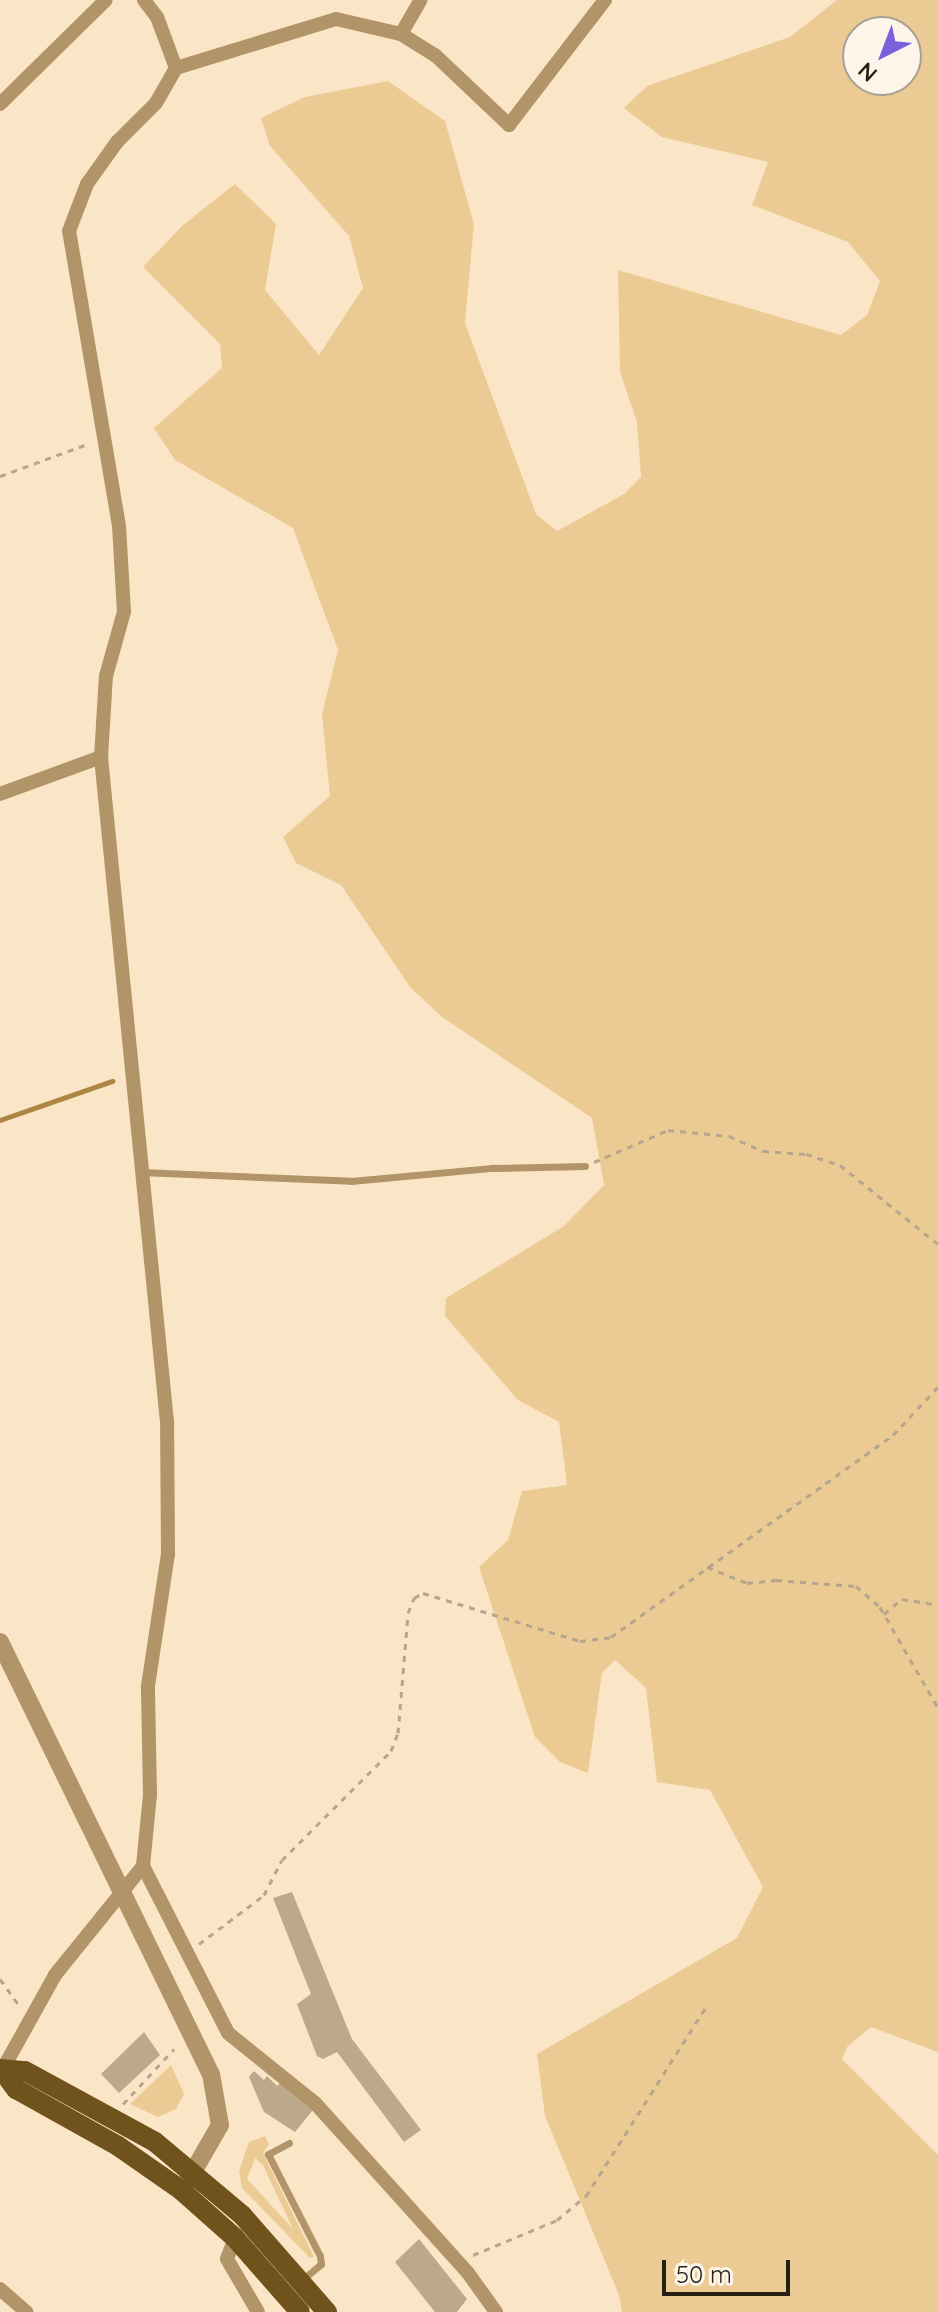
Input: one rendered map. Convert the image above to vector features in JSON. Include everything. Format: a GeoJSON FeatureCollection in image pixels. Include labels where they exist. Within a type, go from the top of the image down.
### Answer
{"type":"FeatureCollection","features":[{"type":"Feature","properties":{"kind":"main road"},"geometry":{"type":"LineString","coordinates":[[1,2071],[25,2071],[93,2104],[194,2172],[302,2280],[327,2312]]}},
{"type":"Feature","properties":{"kind":"main road"},"geometry":{"type":"LineString","coordinates":[[1,2071],[16,2089],[118,2146],[181,2190],[235,2238],[300,2312]]}},
{"type":"Feature","properties":{"kind":"street"},"geometry":{"type":"LineString","coordinates":[[0,104],[106,0]]}},
{"type":"Feature","properties":{"kind":"street"},"geometry":{"type":"LineString","coordinates":[[144,0],[157,17],[176,68]]}},
{"type":"Feature","properties":{"kind":"street"},"geometry":{"type":"LineString","coordinates":[[401,34],[421,0]]}},
{"type":"Feature","properties":{"kind":"street"},"geometry":{"type":"LineString","coordinates":[[1,2071],[55,1975],[143,1866],[150,1795],[148,1686],[168,1554],[170,1459],[139,1172],[101,757],[106,676],[124,612],[119,526],[69,231],[87,184],[117,142],[156,103],[176,68],[336,19],[401,34],[465,79],[509,125],[605,0]]}},
{"type":"Feature","properties":{"kind":"street"},"geometry":{"type":"LineString","coordinates":[[0,794],[101,757]]}},
{"type":"Feature","properties":{"kind":"street"},"geometry":{"type":"LineString","coordinates":[[0,1642],[219,2098],[220,2125],[181,2190]]}},
{"type":"Feature","properties":{"kind":"street"},"geometry":{"type":"LineString","coordinates":[[143,1866],[183,1949],[234,2040],[303,2091],[459,2263],[496,2312]]}},
{"type":"Feature","properties":{"kind":"street"},"geometry":{"type":"LineString","coordinates":[[235,2238],[227,2259],[258,2312]]}},
{"type":"Feature","properties":{"kind":"street"},"geometry":{"type":"LineString","coordinates":[[0,2289],[26,2312]]}},
{"type":"Feature","properties":{"kind":"lane"},"geometry":{"type":"LineString","coordinates":[[139,1172],[351,1181],[492,1168],[585,1166]]}},
{"type":"Feature","properties":{"kind":"lane"},"geometry":{"type":"LineString","coordinates":[[289,2143],[268,2154],[320,2256],[321,2264],[302,2280]]}},
{"type":"Feature","properties":{"kind":"path"},"geometry":{"type":"LineString","coordinates":[[0,476],[105,438]]}},
{"type":"Feature","properties":{"kind":"path"},"geometry":{"type":"LineString","coordinates":[[585,1166],[668,1130],[729,1136],[763,1151],[806,1154],[840,1165],[938,1244]]}},
{"type":"Feature","properties":{"kind":"path"},"geometry":{"type":"LineString","coordinates":[[183,1949],[198,1944],[264,1895],[282,1860],[391,1751],[398,1733],[408,1613],[414,1598],[423,1593],[580,1641],[611,1637],[640,1621],[707,1567],[893,1435],[938,1387]]}},
{"type":"Feature","properties":{"kind":"path"},"geometry":{"type":"LineString","coordinates":[[707,1567],[747,1583],[776,1580],[856,1586],[884,1614],[938,1708]]}},
{"type":"Feature","properties":{"kind":"path"},"geometry":{"type":"LineString","coordinates":[[884,1614],[902,1599],[938,1605]]}},
{"type":"Feature","properties":{"kind":"path"},"geometry":{"type":"LineString","coordinates":[[0,1979],[29,2017]]}},
{"type":"Feature","properties":{"kind":"path"},"geometry":{"type":"LineString","coordinates":[[459,2263],[498,2240],[557,2220],[586,2196],[706,2007]]}},
{"type":"Feature","properties":{"kind":"path"},"geometry":{"type":"LineString","coordinates":[[123,2104],[174,2049]]}},
{"type":"Feature","properties":{"kind":"shaded area"},"geometry":{"type":"Polygon","coordinates":[[[837,0],[938,0],[938,2052],[871,2027],[847,2047],[842,2059],[938,2155],[938,2312],[622,2312],[619,2295],[545,2116],[537,2054],[737,1938],[763,1887],[710,1790],[657,1782],[646,1688],[615,1660],[602,1673],[588,1773],[560,1762],[535,1737],[479,1567],[508,1540],[522,1491],[567,1485],[559,1422],[518,1400],[445,1316],[446,1298],[564,1226],[604,1185],[592,1118],[442,1017],[410,987],[341,885],[296,863],[283,837],[330,796],[322,714],[338,650],[293,528],[175,460],[154,428],[222,368],[220,344],[143,267],[183,225],[235,184],[276,224],[265,290],[319,355],[363,288],[349,236],[270,146],[261,118],[305,97],[388,81],[445,121],[474,224],[465,323],[536,514],[557,531],[624,494],[641,477],[637,422],[620,372],[618,270],[841,335],[867,315],[880,281],[848,242],[752,205],[768,162],[662,137],[624,108],[647,86],[790,37],[837,0]]]}},
{"type":"Feature","properties":{"kind":"shaded area"},"geometry":{"type":"Polygon","coordinates":[[[171,2065],[184,2094],[176,2109],[158,2117],[130,2104],[171,2065]]]}},
{"type":"Feature","properties":{"kind":"shaded area"},"geometry":{"type":"Polygon","coordinates":[[[265,2136],[269,2144],[263,2153],[314,2257],[310,2258],[242,2188],[239,2171],[249,2142],[265,2136]],[[255,2158],[247,2179],[293,2229],[263,2165],[255,2158]]]}},
{"type":"Feature","properties":{"kind":"building"},"geometry":{"type":"Polygon","coordinates":[[[292,1892],[352,2039],[421,2130],[404,2142],[337,2052],[323,2059],[317,2056],[297,2004],[311,1994],[273,1898],[292,1892]]]}},
{"type":"Feature","properties":{"kind":"building"},"geometry":{"type":"Polygon","coordinates":[[[144,2032],[160,2055],[119,2093],[101,2074],[144,2032]]]}},
{"type":"Feature","properties":{"kind":"building"},"geometry":{"type":"Polygon","coordinates":[[[254,2071],[264,2080],[267,2076],[277,2086],[281,2082],[313,2110],[295,2132],[264,2112],[249,2077],[254,2071]]]}},
{"type":"Feature","properties":{"kind":"building"},"geometry":{"type":"Polygon","coordinates":[[[419,2239],[467,2299],[457,2312],[435,2312],[395,2262],[419,2239]]]}},
{"type":"Feature","properties":{"kind":"waterway"},"geometry":{"type":"LineString","coordinates":[[0,1120],[112,1081]]}}]}
